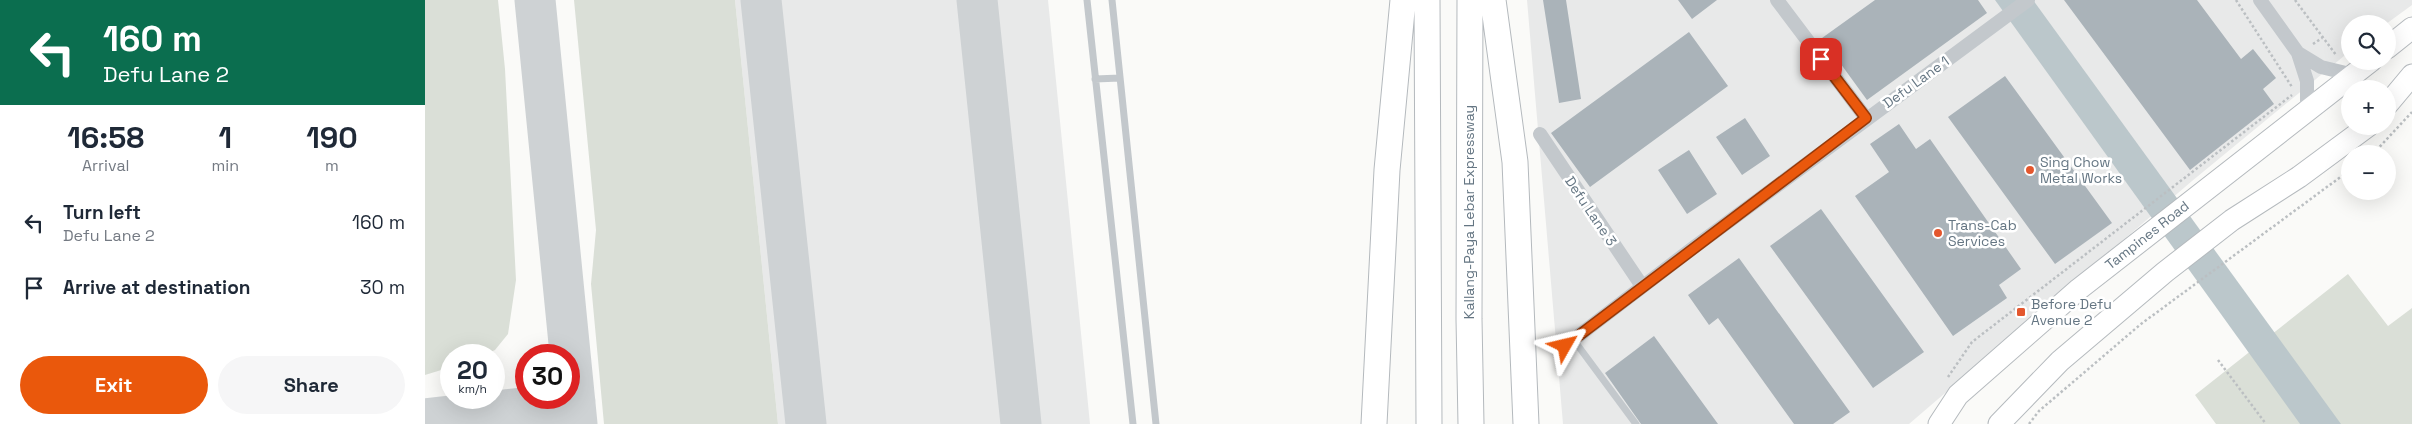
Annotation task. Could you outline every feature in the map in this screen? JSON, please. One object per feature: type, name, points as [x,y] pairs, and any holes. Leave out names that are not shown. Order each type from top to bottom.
[{"type":"highway","points":[[1374,424],[1387,170],[1403,0]]},
{"type":"highway","points":[[1427,0],[1429,424]]},
{"type":"highway","name":"Kallang-Paya Lebar Expressway","points":[[1469,0],[1469,319],[1471,424]]},
{"type":"highway","points":[[1493,0],[1515,162],[1526,424]]},
{"type":"main road","points":[[2396,41],[2412,28]]},
{"type":"main road","name":"Tampines Road","points":[[1939,424],[1958,395],[2079,289],[2142,238],[2199,181],[2307,112],[2346,70]]},
{"type":"main road","points":[[2396,94],[2412,75]]},
{"type":"main road","points":[[1999,424],[2060,360],[2165,272],[2232,220],[2299,177],[2356,135]]},
{"type":"street","points":[[1777,0],[1866,118]]},
{"type":"street","name":"Defu Lane 1","points":[[1569,342],[1866,118],[2028,0]]},
{"type":"street","points":[[2260,0],[2298,53],[2307,81],[2307,112]]},
{"type":"street","points":[[2298,53],[2321,67],[2341,68]]},
{"type":"street","name":"Defu Lane 3","points":[[1540,134],[1642,286]]},
{"type":"lane","points":[[1087,0],[1133,424]]},
{"type":"lane","points":[[1112,0],[1156,424]]},
{"type":"lane","points":[[1095,79],[1120,78]]},
{"type":"lane","points":[[1569,342],[1636,424]]},
{"type":"path","points":[[1945,383],[1972,342],[2130,220],[2199,181],[2296,92],[2236,0]]},
{"type":"path","points":[[2295,0],[2341,59]]},
{"type":"path","points":[[2381,145],[2412,112]]},
{"type":"path","points":[[2029,424],[2046,404],[2141,324],[2341,177]]},
{"type":"path","points":[[2218,360],[2266,424]]},
{"type":"shaded area","points":[[425,0],[498,0],[505,69],[516,280],[508,334],[500,344],[440,344],[440,370],[425,375]]},
{"type":"shaded area","points":[[574,0],[735,0],[778,424],[604,424],[591,284],[596,230]]},
{"type":"shaded area","points":[[735,0],[1048,0],[1090,424],[778,424]]},
{"type":"shaded area","points":[[1527,0],[2412,0],[2412,5],[2396,17],[2396,15],[2341,15],[2341,58],[2192,181],[1909,424],[1563,424]]},
{"type":"shaded area","points":[[1995,0],[2033,0],[2341,424],[2300,424]]},
{"type":"shaded area","points":[[2348,274],[2388,326],[2412,308],[2412,424],[2216,424],[2195,395]]},
{"type":"building","points":[[1543,0],[1566,0],[1581,99],[1559,103]]},
{"type":"building","points":[[1678,0],[1717,0],[1692,19]]},
{"type":"building","points":[[1875,0],[1978,0],[1987,13],[1867,100],[1822,38]]},
{"type":"building","points":[[2064,0],[2197,0],[2241,59],[2253,49],[2276,78],[2263,89],[2274,104],[2190,170]]},
{"type":"building","points":[[1689,32],[1728,86],[1590,187],[1551,133]]},
{"type":"building","name":"Sing Chow Metal Works","points":[[2005,76],[2112,223],[2055,264],[1948,117]]},
{"type":"building","points":[[1745,118],[1770,156],[1742,175],[1716,137]]},
{"type":"building","name":"Trans-Cab Services","points":[[1899,124],[1916,149],[1930,139],[2021,269],[1999,285],[2007,298],[1953,336],[1855,196],[1889,172],[1870,144]]},
{"type":"building","points":[[1689,150],[1717,194],[1687,214],[1658,170]]},
{"type":"building","points":[[1821,209],[1924,352],[1873,388],[1770,246]]},
{"type":"building","points":[[1739,258],[1850,412],[1833,424],[1794,424],[1718,318],[1709,325],[1688,295]]},
{"type":"building","points":[[1654,336],[1718,424],[1641,424],[1605,373]]},
{"type":"taxiway","points":[[535,0],[577,424]]},
{"type":"taxiway","points":[[761,0],[806,424]]},
{"type":"taxiway","points":[[977,0],[1021,424]]},
{"type":"taxiway","points":[[425,419],[515,409]]},
{"type":"place","name":"Sing Chow Metal Works","points":[[2030,170]]},
{"type":"place","name":"Trans-Cab Services","points":[[1938,233]]},
{"type":"place","name":"Before Defu Avenue 2","points":[[2021,312]]},
{"type":"route","points":[[1565,346],[1866,118],[1821,59]]}]
